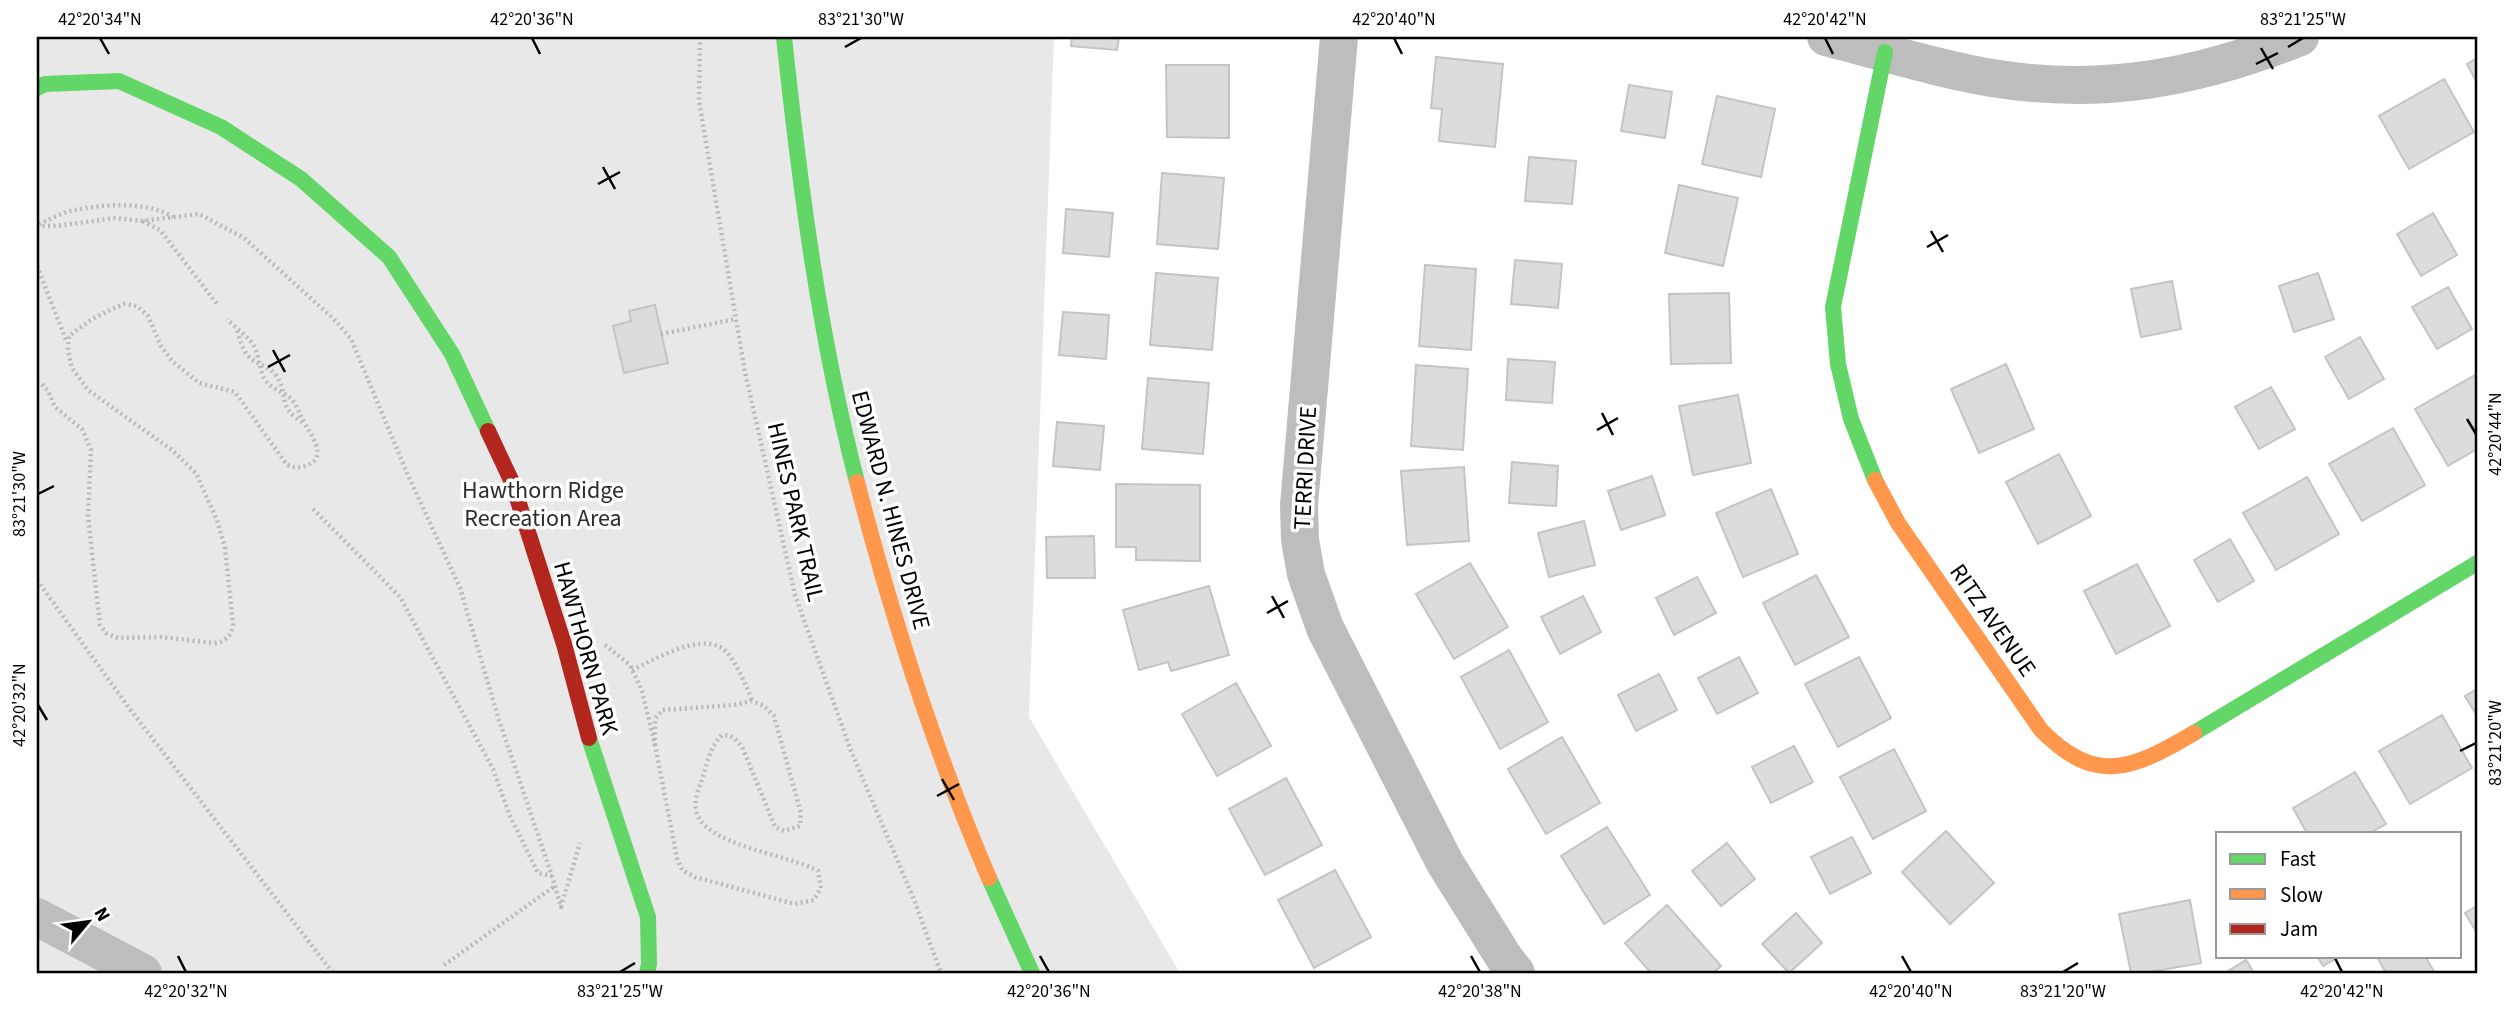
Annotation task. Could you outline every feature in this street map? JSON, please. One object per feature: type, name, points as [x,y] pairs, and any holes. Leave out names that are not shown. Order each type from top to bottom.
[{"type":"street","name":"EDWARD N. HINES DRIVE","points":[[784,37],[794,134],[818,302],[845,439],[881,573],[937,750],[981,859],[1032,973]]},
{"type":"street","name":"TERRI DRIVE","points":[[1339,37],[1299,505],[1300,540],[1306,574],[1325,628],[1446,863],[1516,973]]},
{"type":"street","points":[[1826,37],[1990,78],[2085,86],[2164,79],[2210,69],[2300,37]]},
{"type":"street","name":"RITZ AVENUE","points":[[1885,52],[1833,307],[1838,364],[1850,419],[1871,473],[1898,523],[2041,730],[2055,746],[2081,761],[2109,768],[2135,765],[2160,754],[2477,563]]},
{"type":"street","name":"HAWTHORN PARK","points":[[41,86],[119,81],[221,127],[301,179],[385,253],[452,354],[512,482],[564,644],[601,779],[648,917],[647,973]]},
{"type":"street","points":[[37,917],[143,973]]},
{"type":"path","name":"HINES PARK TRAIL","points":[[699,37],[699,101],[745,372],[794,595],[851,751],[913,897],[941,973]]},
{"type":"path","points":[[37,225],[74,210],[116,205],[162,210],[173,217]]},
{"type":"path","points":[[37,225],[56,226],[115,218],[142,221],[199,214],[244,238],[337,321],[351,339],[407,473],[460,588],[499,720],[561,907],[601,779]]},
{"type":"path","points":[[142,221],[160,230],[216,304]]},
{"type":"path","points":[[37,266],[67,342],[72,368],[88,390],[172,450],[196,474],[217,520],[225,548],[233,620],[230,635],[222,642],[148,637],[118,638],[106,632],[100,625],[96,608],[88,516],[90,450],[82,429],[55,407],[48,391],[42,384],[37,383]]},
{"type":"path","points":[[67,342],[73,331],[112,309],[124,304],[137,306],[148,316],[172,361],[199,383],[234,392],[283,461],[300,468],[313,463],[318,450],[315,439],[290,398],[264,379],[252,343],[227,319]]},
{"type":"path","points":[[661,334],[736,319]]},
{"type":"path","points":[[236,330],[247,355],[275,373],[281,386],[283,401],[290,413],[305,424]]},
{"type":"path","points":[[313,509],[400,597],[493,769],[510,816],[538,873],[552,876]]},
{"type":"path","points":[[37,579],[129,708],[333,973]]},
{"type":"path","points":[[564,644],[595,638],[618,654],[632,670],[642,691],[677,858],[682,870],[695,877],[795,904],[814,900],[821,888],[818,872],[806,864],[732,842],[701,822],[696,811],[697,795],[715,741],[722,735],[729,735],[737,739],[743,749],[775,827],[784,831],[800,826],[801,813],[774,716],[764,706],[752,701],[734,705],[662,710],[655,719],[655,745]]},
{"type":"path","points":[[632,670],[678,649],[711,644],[723,648],[730,657],[752,701]]},
{"type":"path","points":[[444,965],[555,886]]},
{"type":"green space","name":"Hawthorn Ridge Recreation Area","points":[[37,37],[1054,37],[1029,717],[1180,973],[37,973]]},
{"type":"building","points":[[1072,37],[1119,37],[1117,50],[1071,46]]},
{"type":"building","points":[[1436,57],[1503,64],[1495,147],[1439,141],[1442,109],[1431,108]]},
{"type":"building","points":[[2477,58],[2477,83],[2467,64]]},
{"type":"building","points":[[1166,65],[1229,65],[1229,138],[1167,137]]},
{"type":"building","points":[[2444,79],[2474,132],[2409,169],[2379,116]]},
{"type":"building","points":[[1629,85],[1672,92],[1665,138],[1621,131]]},
{"type":"building","points":[[1717,96],[1775,109],[1761,177],[1702,164]]},
{"type":"building","points":[[1529,157],[1576,161],[1572,204],[1525,201]]},
{"type":"building","points":[[1162,173],[1224,178],[1218,249],[1157,244]]},
{"type":"building","points":[[1679,185],[1738,198],[1723,266],[1665,253]]},
{"type":"building","points":[[1066,209],[1113,213],[1109,257],[1063,253]]},
{"type":"building","points":[[2433,213],[2457,255],[2421,276],[2397,234]]},
{"type":"building","points":[[1515,260],[1562,264],[1558,308],[1511,304]]},
{"type":"building","points":[[1425,265],[1476,269],[1471,350],[1419,346]]},
{"type":"building","points":[[1156,273],[1218,278],[1212,350],[1150,345]]},
{"type":"building","points":[[2318,273],[2334,319],[2294,332],[2279,286]]},
{"type":"building","points":[[2172,281],[2181,329],[2141,337],[2131,289]]},
{"type":"building","points":[[2448,287],[2472,329],[2437,349],[2412,307]]},
{"type":"building","points":[[1729,293],[1731,363],[1671,364],[1669,294]]},
{"type":"building","points":[[655,305],[668,363],[624,373],[613,326],[631,321],[629,311]]},
{"type":"building","points":[[1063,312],[1109,315],[1106,359],[1059,355]]},
{"type":"building","points":[[2360,337],[2384,379],[2349,399],[2325,357]]},
{"type":"building","points":[[1508,359],[1555,362],[1552,403],[1506,400]]},
{"type":"building","points":[[2006,364],[2034,429],[1979,453],[1951,389]]},
{"type":"building","points":[[1416,365],[1468,369],[1463,450],[1411,446]]},
{"type":"building","points":[[2477,374],[2477,449],[2448,466],[2415,409]]},
{"type":"building","points":[[1148,378],[1209,383],[1203,454],[1142,449]]},
{"type":"building","points":[[2271,387],[2295,429],[2259,449],[2235,407]]},
{"type":"building","points":[[1738,395],[1751,463],[1693,475],[1679,406]]},
{"type":"building","points":[[1057,422],[1104,426],[1100,470],[1053,466]]},
{"type":"building","points":[[2393,428],[2425,485],[2362,521],[2329,464]]},
{"type":"building","points":[[2059,454],[2091,516],[2038,544],[2006,482]]},
{"type":"building","points":[[1512,462],[1558,466],[1556,506],[1509,503]]},
{"type":"building","points":[[1464,467],[1469,541],[1407,545],[1401,471]]},
{"type":"building","points":[[1652,476],[1665,515],[1621,530],[1608,491]]},
{"type":"building","points":[[2307,477],[2339,534],[2276,570],[2243,513]]},
{"type":"building","points":[[1116,484],[1200,485],[1200,561],[1136,560],[1136,547],[1116,547]]},
{"type":"building","points":[[1771,489],[1798,554],[1743,577],[1716,513]]},
{"type":"building","points":[[1584,521],[1595,565],[1549,577],[1538,533]]},
{"type":"building","points":[[1094,536],[1095,578],[1047,578],[1046,537]]},
{"type":"building","points":[[2230,539],[2254,581],[2218,602],[2194,560]]},
{"type":"building","points":[[1470,563],[1508,627],[1454,659],[1416,594]]},
{"type":"building","points":[[2137,564],[2170,626],[2116,654],[2084,591]]},
{"type":"building","points":[[1816,575],[1849,637],[1795,665],[1763,603]]},
{"type":"building","points":[[1697,577],[1716,613],[1674,635],[1656,598]]},
{"type":"building","points":[[1209,586],[1229,655],[1171,671],[1168,662],[1139,670],[1123,610]]},
{"type":"building","points":[[1583,596],[1601,632],[1560,654],[1541,617]]},
{"type":"building","points":[[1509,650],[1548,722],[1500,749],[1461,677]]},
{"type":"building","points":[[1739,657],[1758,693],[1717,714],[1698,678]]},
{"type":"building","points":[[1859,657],[1891,718],[1838,747],[1805,684]]},
{"type":"building","points":[[1659,674],[1677,710],[1636,731],[1618,695]]},
{"type":"building","points":[[1236,683],[1271,746],[1217,776],[1182,714]]},
{"type":"building","points":[[2477,689],[2477,716],[2465,696]]},
{"type":"building","points":[[2442,715],[2472,768],[2410,804],[2379,751]]},
{"type":"building","points":[[1562,737],[1600,803],[1546,834],[1508,769]]},
{"type":"building","points":[[1794,746],[1813,782],[1771,803],[1752,767]]},
{"type":"building","points":[[1894,749],[1926,811],[1873,839],[1840,777]]},
{"type":"building","points":[[2355,772],[2386,824],[2372,832],[2306,832],[2293,808]]},
{"type":"building","points":[[1286,778],[1322,845],[1265,875],[1229,809]]},
{"type":"building","points":[[1607,827],[1650,895],[1604,924],[1561,856]]},
{"type":"building","points":[[1946,831],[1994,883],[1950,924],[1902,872]]},
{"type":"building","points":[[1852,837],[1871,873],[1830,894],[1811,857]]},
{"type":"building","points":[[1727,843],[1755,879],[1721,906],[1692,871]]},
{"type":"building","points":[[1335,870],[1371,937],[1314,968],[1278,900]]},
{"type":"building","points":[[2190,900],[2201,963],[2131,973],[2119,914]]},
{"type":"building","points":[[1667,905],[1721,966],[1713,973],[1651,973],[1625,943]]},
{"type":"building","points":[[2477,906],[2477,933],[2465,913]]},
{"type":"building","points":[[1796,913],[1822,943],[1789,973],[1762,944]]},
{"type":"building","points":[[2318,958],[2337,958],[2323,966]]},
{"type":"building","points":[[2378,958],[2426,958],[2435,973],[2386,973]]},
{"type":"building","points":[[2246,960],[2254,973],[2225,973]]},
{"type":"traffic: fast","points":[[784,37],[821,316],[857,482]]},
{"type":"traffic: fast","points":[[1875,480],[1851,419],[1838,364],[1833,307],[1885,52]]},
{"type":"traffic: fast","points":[[37,88],[45,84],[119,81],[221,127],[301,179],[389,257],[452,354],[488,431]]},
{"type":"traffic: fast","points":[[2194,733],[2477,563]]},
{"type":"traffic: fast","points":[[589,738],[648,917],[647,973]]},
{"type":"traffic: fast","points":[[989,878],[1032,973]]},
{"type":"traffic: slow","points":[[1875,480],[1898,523],[2041,730],[2061,748],[2097,765],[2115,766],[2152,756],[2194,733]]},
{"type":"traffic: slow","points":[[857,482],[885,583],[932,732],[989,878]]},
{"type":"traffic: jam","points":[[488,431],[512,482],[564,644],[589,738]]}]
